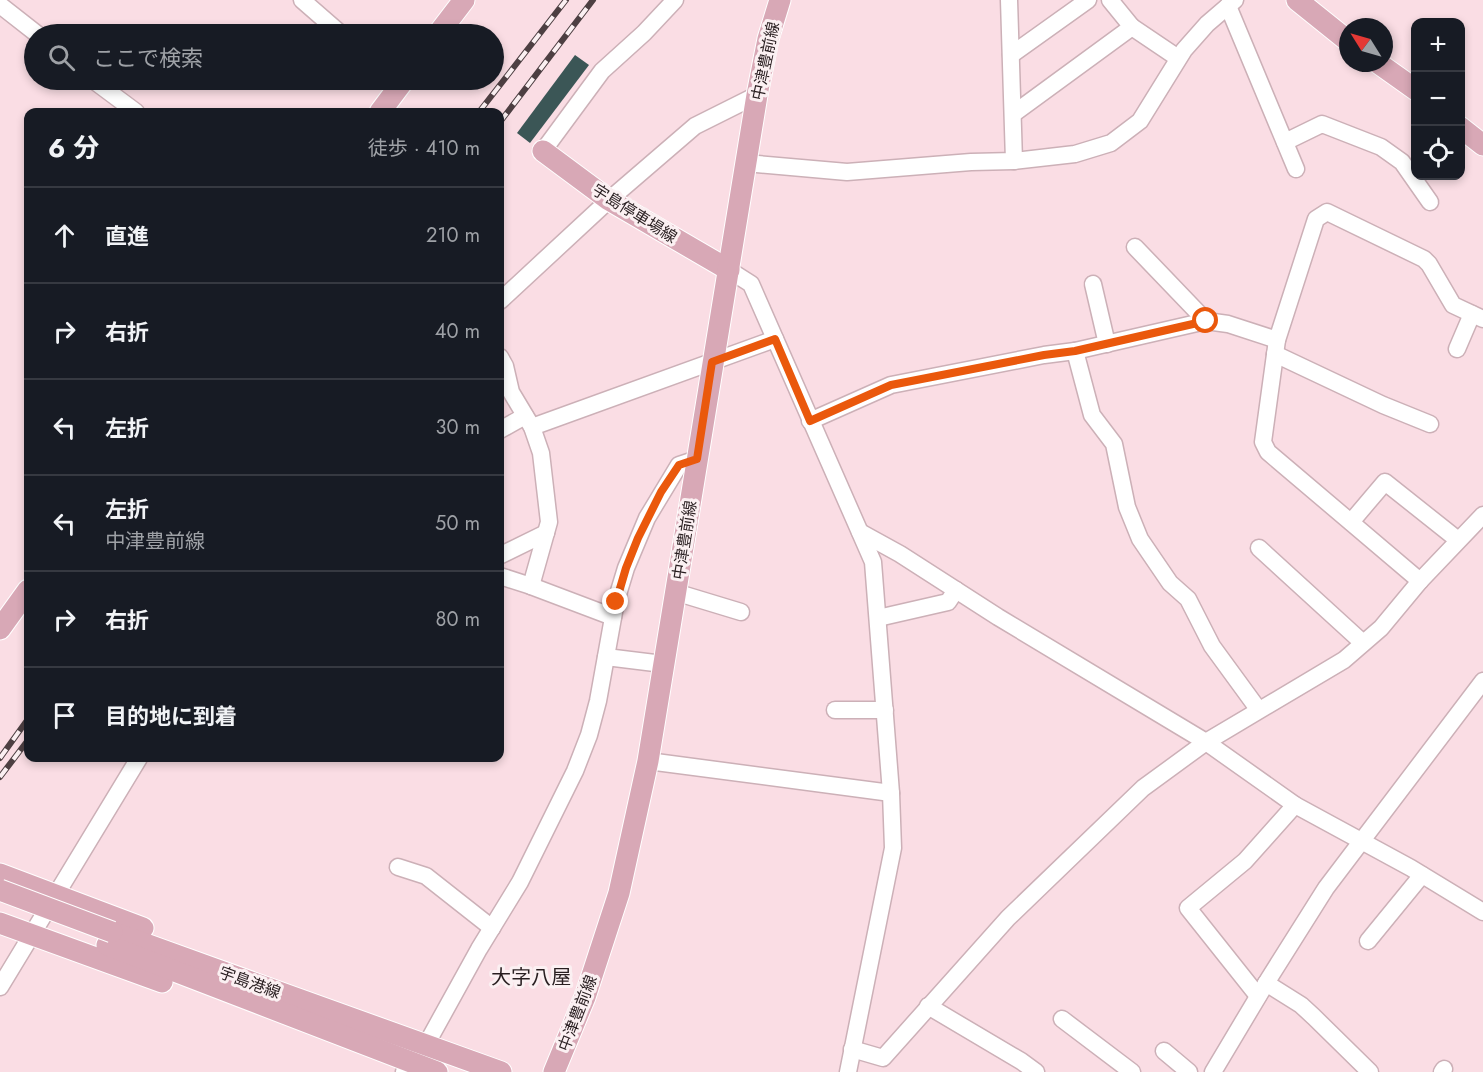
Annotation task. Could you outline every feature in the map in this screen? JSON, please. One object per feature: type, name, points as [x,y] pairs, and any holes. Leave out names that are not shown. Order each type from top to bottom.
[{"type":"main road","points":[[446,24],[464,0]]},
{"type":"main road","name":"中津豊前線","points":[[554,1072],[585,997],[619,893],[648,761],[757,95],[768,39],[780,0]]},
{"type":"main road","points":[[1297,0],[1339,34]]},
{"type":"main road","points":[[1391,72],[1411,86]]},
{"type":"main road","points":[[382,108],[393,90]]},
{"type":"main road","points":[[1465,130],[1483,145]]},
{"type":"main road","name":"宇島停車場線","points":[[543,151],[609,200],[729,270]]},
{"type":"main road","points":[[0,629],[24,596]]},
{"type":"main road","points":[[0,874],[259,972],[320,1017]]},
{"type":"main road","name":"宇島港線","points":[[0,891],[109,939]]},
{"type":"main road","name":"宇島港線","points":[[0,906],[109,939],[320,1017],[426,1045],[501,1072]]},
{"type":"main road","points":[[0,923],[244,1011],[320,1017]]},
{"type":"main road","name":"宇島港線","points":[[320,1017],[407,1067],[437,1072]]},
{"type":"street","points":[[302,0],[330,24]]},
{"type":"street","points":[[543,151],[602,71],[644,33],[675,0]]},
{"type":"street","points":[[1010,0],[1014,161]]},
{"type":"street","points":[[1011,55],[1088,0]]},
{"type":"street","points":[[1110,0],[1132,27],[1178,58]]},
{"type":"street","points":[[746,163],[847,172],[971,162],[1014,161],[1075,154],[1111,143],[1140,120],[1184,50],[1207,24],[1231,3],[1296,169]]},
{"type":"street","points":[[0,5],[24,24]]},
{"type":"street","points":[[1013,114],[1132,27]]},
{"type":"street","points":[[106,90],[131,108]]},
{"type":"street","points":[[504,298],[609,200],[695,126],[757,95]]},
{"type":"street","points":[[1285,142],[1323,124],[1381,147],[1402,162],[1430,202]]},
{"type":"street","points":[[1420,581],[1269,452],[1263,442],[1276,347],[1316,219],[1327,212],[1424,259],[1453,305],[1477,317],[1456,349]]},
{"type":"street","points":[[1135,247],[1206,321]]},
{"type":"street","points":[[729,270],[751,284],[873,562],[891,793],[893,848],[848,1072]]},
{"type":"street","points":[[1093,284],[1107,344]]},
{"type":"street","points":[[810,421],[891,385],[1075,351],[1206,321],[1228,324],[1276,347],[1383,405],[1431,424]]},
{"type":"street","points":[[504,429],[712,362],[775,339]]},
{"type":"street","points":[[1075,351],[1092,415],[1114,444],[1127,507],[1140,539],[1170,583],[1188,599],[1212,646],[1258,709]]},
{"type":"street","points":[[504,364],[511,392],[542,453],[549,522],[531,586]]},
{"type":"street","points":[[407,1067],[426,1045],[520,882],[575,771],[589,735],[626,568],[647,518],[679,465],[697,459]]},
{"type":"street","points":[[1351,522],[1385,482],[1458,540]]},
{"type":"street","points":[[852,1049],[883,1058],[1008,918],[1134,796],[1206,742],[1258,709],[1344,660],[1381,628],[1420,581],[1482,517]]},
{"type":"street","points":[[860,532],[900,554],[1206,742],[1295,805],[1422,874],[1483,912]]},
{"type":"street","points":[[504,554],[546,533]]},
{"type":"street","points":[[1259,548],[1363,643]]},
{"type":"street","points":[[504,577],[614,617]]},
{"type":"street","points":[[878,618],[948,602],[956,590]]},
{"type":"street","points":[[675,592],[741,612]]},
{"type":"street","points":[[606,657],[663,664]]},
{"type":"street","points":[[1213,1072],[1326,888],[1483,681]]},
{"type":"street","points":[[835,710],[885,710]]},
{"type":"street","points":[[648,761],[891,793]]},
{"type":"street","points":[[0,987],[137,762]]},
{"type":"street","points":[[1295,805],[1245,861],[1188,908],[1262,989],[1314,1017],[1370,1072]]},
{"type":"street","points":[[398,867],[426,876],[492,928]]},
{"type":"street","points":[[1368,941],[1422,874]]},
{"type":"street","points":[[928,1006],[1021,1060],[1036,1072]]},
{"type":"street","points":[[1062,1019],[1132,1072]]},
{"type":"street","points":[[1164,1051],[1189,1072]]},
{"type":"building","points":[[575,55],[589,65],[530,143],[517,133]]},
{"type":"railway","points":[[504,80],[566,0]]},
{"type":"railway","points":[[504,117],[593,0]]},
{"type":"railway","points":[[482,108],[496,90]]},
{"type":"railway","points":[[0,758],[24,725]]},
{"type":"railway","points":[[0,777],[24,745]]},
{"type":"district","name":"大字八屋","points":[[531,977]]},
{"type":"route","points":[[616,602],[630,555],[661,492],[679,465],[697,459],[712,362],[775,339],[810,421],[891,385],[1075,351],[1206,321]]}]
